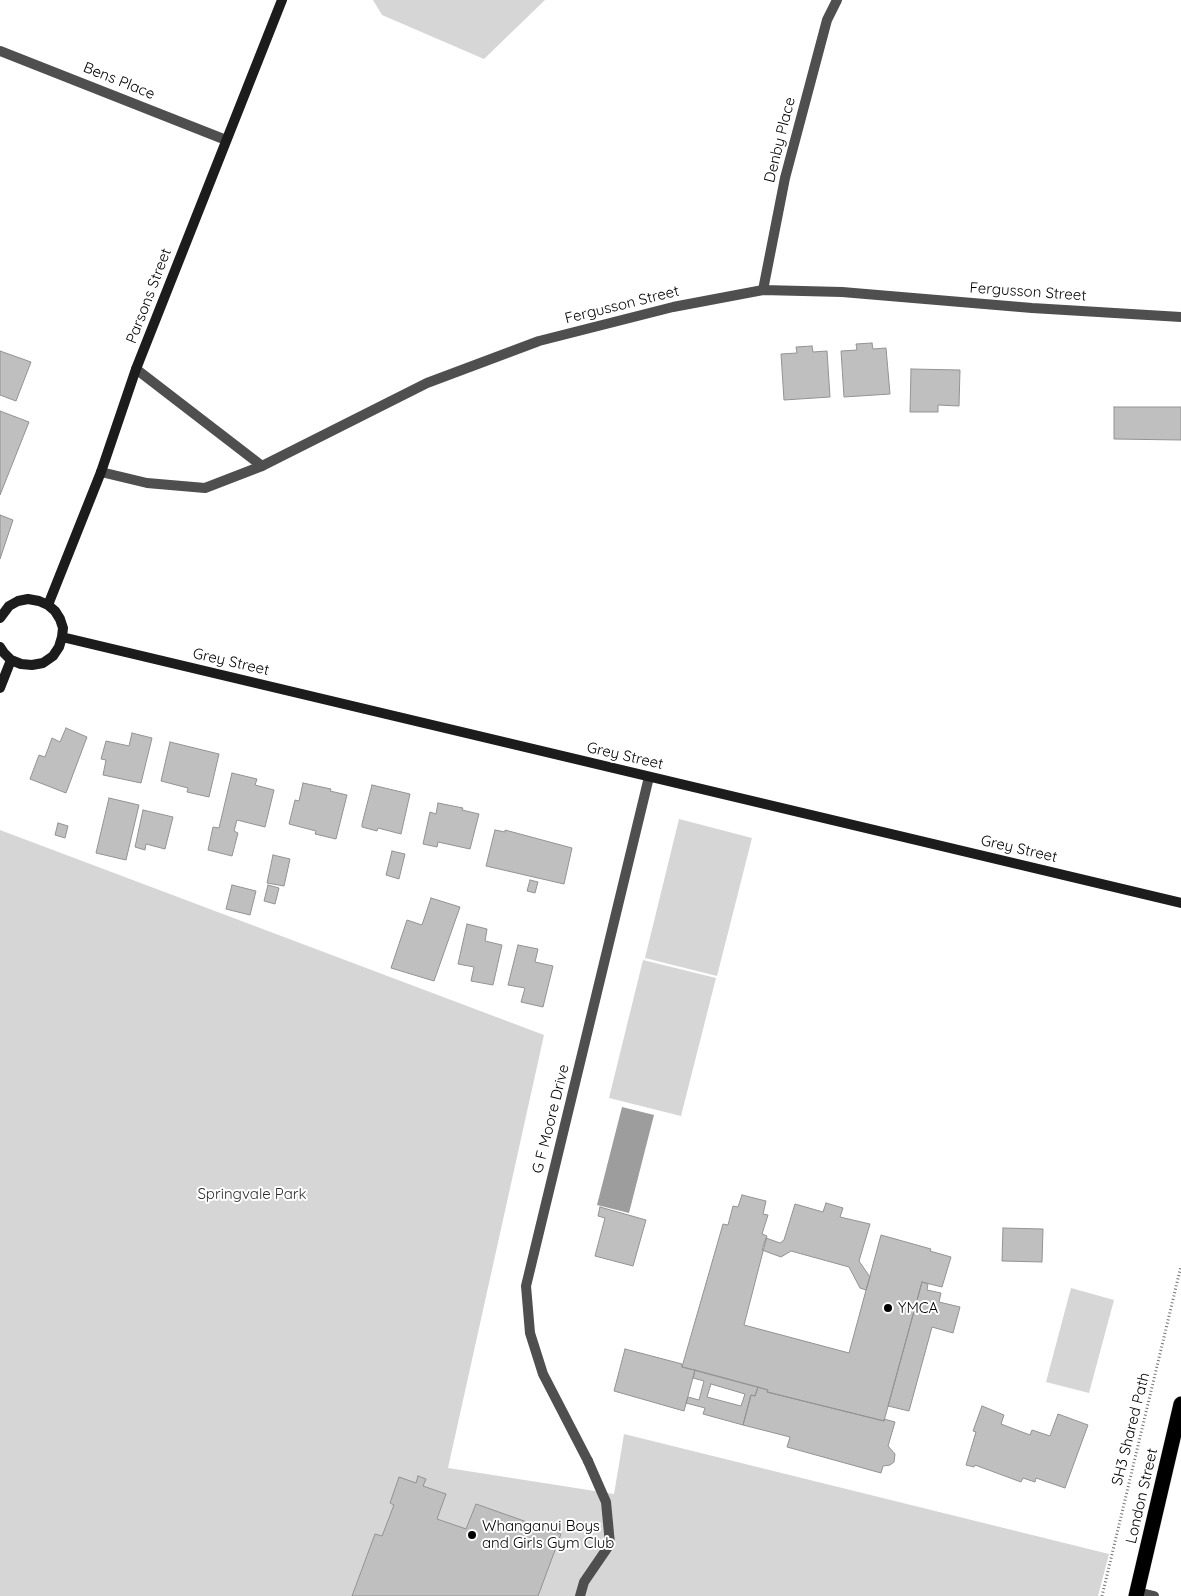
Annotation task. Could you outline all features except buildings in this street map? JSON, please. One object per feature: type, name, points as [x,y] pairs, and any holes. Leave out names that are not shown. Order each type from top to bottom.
[{"type":"highway","name":"London Street","points":[[1137,1594],[1181,1404]]},
{"type":"main road","name":"Parsons Street","points":[[48,605],[101,472],[136,369],[282,0]]},
{"type":"main road","points":[[0,618],[9,606],[18,601],[28,599],[39,600],[48,605],[60,619],[62,628],[59,648],[43,662],[32,665],[21,664],[11,660],[0,647]]},
{"type":"main road","name":"Grey Street","points":[[62,637],[1181,903]]},
{"type":"main road","points":[[0,688],[11,660]]},
{"type":"street","name":"Denby Place","points":[[763,290],[785,178],[827,20],[837,0]]},
{"type":"street","name":"Bens Place","points":[[0,51],[226,140]]},
{"type":"street","name":"Fergusson Street","points":[[101,472],[146,482],[205,488],[262,466],[427,383],[539,341],[673,307],[763,290],[842,292],[1032,308],[1181,317]]},
{"type":"street","points":[[136,369],[262,466]]},
{"type":"street","name":"G F Moore Drive","points":[[580,1596],[584,1582],[610,1544],[606,1502],[588,1461],[543,1374],[530,1333],[526,1286],[649,777]]},
{"type":"street","points":[[1137,1594],[1154,1596]]},
{"type":"path","name":"SH3 Shared Path","points":[[1102,1596],[1181,1266]]},
{"type":"green space","points":[[373,0],[545,0],[484,59],[382,15]]},
{"type":"green space","points":[[679,819],[752,838],[717,976],[645,958]]},
{"type":"green space","name":"Springvale Park","points":[[0,830],[544,1035],[448,1468],[614,1494],[624,1434],[1109,1554],[1098,1596],[0,1596]]},
{"type":"green space","points":[[643,960],[716,978],[681,1116],[609,1098]]},
{"type":"green space","points":[[1071,1288],[1114,1300],[1089,1393],[1046,1382]]},
{"type":"shaded area","points":[[622,1107],[654,1115],[629,1213],[597,1205]]},
{"type":"place","name":"YMCA","points":[[888,1308]]},
{"type":"place","name":"Whanganui Boys and Girls Gym Club","points":[[472,1535]]}]
